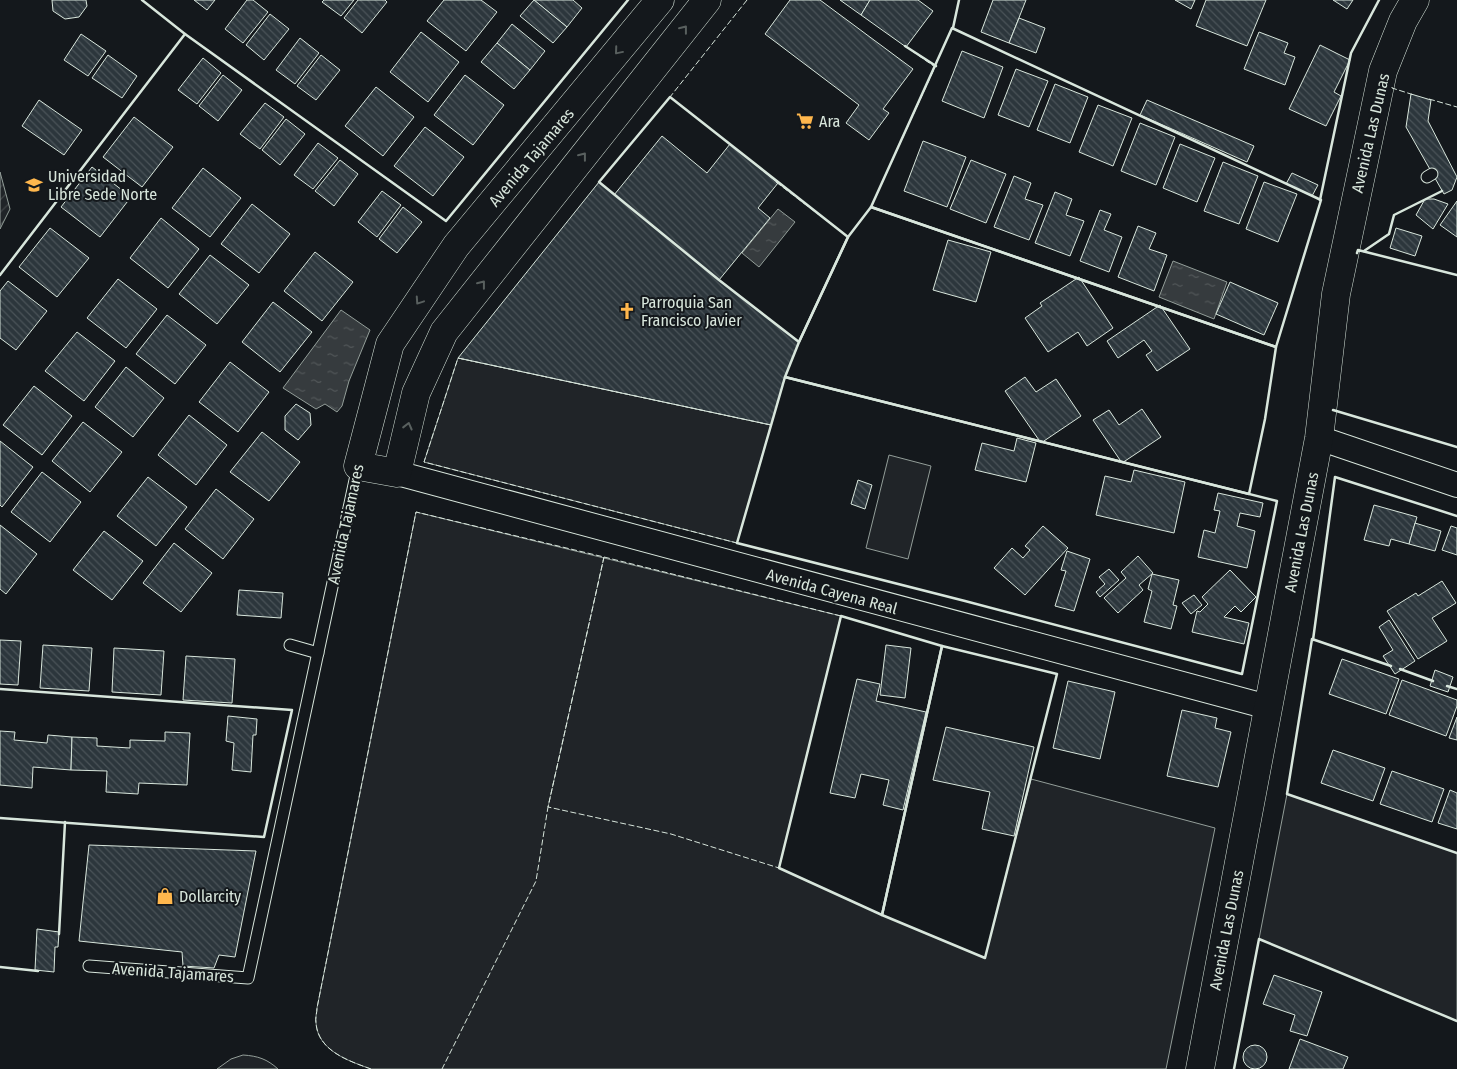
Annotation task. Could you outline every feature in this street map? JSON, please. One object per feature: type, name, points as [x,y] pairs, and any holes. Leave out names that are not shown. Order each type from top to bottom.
[{"type":"street","name":"Avenida Tajamares","points":[[358,466],[390,344],[456,246],[660,0]]},
{"type":"street","points":[[358,466],[396,474],[416,393],[444,332],[707,0]]},
{"type":"street","name":"Avenida Las Dunas","points":[[1200,1069],[1319,438],[1336,294],[1384,71],[1403,21],[1415,0]]},
{"type":"street","points":[[1319,438],[1457,485]]},
{"type":"street","name":"Avenida Cayena Real","points":[[396,474],[1268,708]]},
{"type":"lane","name":"Avenida Tajamares","points":[[90,966],[248,978],[358,466]]},
{"type":"lane","points":[[290,645],[318,652]]},
{"type":"shaded area","points":[[0,172],[10,209],[0,229]]},
{"type":"shaded area","points":[[458,358],[771,425],[737,543],[424,462]]},
{"type":"shaded area","points":[[889,455],[931,466],[908,559],[866,548]]},
{"type":"shaded area","points":[[416,512],[841,616],[779,868],[882,915],[985,958],[1031,779],[1215,828],[1166,1069],[371,1069],[344,1058],[328,1048],[318,1033],[316,1021],[317,1008]]},
{"type":"shaded area","points":[[1287,794],[1457,853],[1457,1021],[1259,939]]},
{"type":"shaded area","points":[[243,1055],[262,1059],[278,1069],[217,1069],[231,1059]]},
{"type":"water","points":[[778,209],[795,222],[759,267],[742,253]]},
{"type":"water","points":[[1173,261],[1227,282],[1214,319],[1159,297]]},
{"type":"water","points":[[341,310],[370,330],[349,381],[342,406],[337,412],[325,404],[316,409],[283,388]]},
{"type":"building","points":[[52,0],[86,0],[87,6],[79,17],[65,19],[53,11]]},
{"type":"building","points":[[194,0],[215,0],[207,10]]},
{"type":"building","points":[[247,0],[253,0],[268,12],[243,43],[225,29]]},
{"type":"building","points":[[324,0],[354,0],[341,16],[322,2]]},
{"type":"building","points":[[358,0],[385,0],[387,2],[362,33],[344,18]]},
{"type":"building","points":[[444,0],[481,0],[497,12],[466,51],[427,21]]},
{"type":"building","points":[[534,0],[573,0],[582,8],[567,27]]},
{"type":"building","points":[[534,0],[567,27],[553,43],[520,16]]},
{"type":"building","points":[[790,0],[820,0],[913,69],[883,109],[889,113],[869,140],[846,123],[859,105],[765,34]]},
{"type":"building","points":[[840,0],[870,0],[861,15]]},
{"type":"building","points":[[870,0],[918,0],[933,11],[906,47],[861,15]]},
{"type":"building","points":[[993,0],[1026,0],[1009,43],[981,32]]},
{"type":"building","points":[[1175,0],[1195,0],[1191,9]]},
{"type":"building","points":[[1206,0],[1266,0],[1247,46],[1196,26]]},
{"type":"building","points":[[1333,0],[1353,0],[1347,9]]},
{"type":"building","points":[[270,14],[289,29],[264,60],[246,45]]},
{"type":"building","points":[[1019,18],[1045,28],[1036,53],[1009,43]]},
{"type":"building","points":[[512,24],[545,51],[530,70],[497,43]]},
{"type":"building","points":[[421,32],[459,62],[428,102],[390,72]]},
{"type":"building","points":[[1259,32],[1288,43],[1284,53],[1295,57],[1285,85],[1244,69]]},
{"type":"building","points":[[81,34],[106,51],[88,76],[64,60]]},
{"type":"building","points":[[300,38],[319,53],[295,84],[276,70]]},
{"type":"building","points":[[497,43],[530,70],[514,89],[481,62]]},
{"type":"building","points":[[1320,45],[1350,60],[1334,92],[1341,96],[1326,126],[1289,109]]},
{"type":"building","points":[[962,51],[1003,67],[984,118],[942,101]]},
{"type":"building","points":[[108,55],[137,76],[122,98],[92,78]]},
{"type":"building","points":[[321,55],[340,70],[316,100],[297,86]]},
{"type":"building","points":[[203,58],[221,73],[197,104],[178,90]]},
{"type":"building","points":[[1016,69],[1048,81],[1029,127],[998,115]]},
{"type":"building","points":[[223,75],[242,90],[218,121],[199,106]]},
{"type":"building","points":[[465,75],[504,105],[473,145],[434,115]]},
{"type":"building","points":[[1055,84],[1088,97],[1070,143],[1037,130]]},
{"type":"building","points":[[376,87],[414,117],[383,156],[345,126]]},
{"type":"building","points":[[1411,94],[1431,100],[1428,121],[1457,177],[1452,190],[1444,194],[1406,127]]},
{"type":"building","points":[[39,100],[82,130],[64,155],[22,126]]},
{"type":"building","points":[[1147,100],[1254,146],[1247,162],[1140,115]]},
{"type":"building","points":[[265,103],[284,117],[260,149],[240,134]]},
{"type":"building","points":[[1098,105],[1132,118],[1113,166],[1079,152]]},
{"type":"building","points":[[134,117],[173,147],[142,187],[103,157]]},
{"type":"building","points":[[286,119],[305,134],[280,165],[262,150]]},
{"type":"building","points":[[1140,123],[1175,137],[1156,185],[1121,171]]},
{"type":"building","points":[[425,127],[464,157],[433,196],[394,166]]},
{"type":"building","points":[[662,136],[707,173],[730,144],[778,183],[758,208],[770,218],[719,280],[614,195]]},
{"type":"building","points":[[923,141],[966,157],[947,207],[904,191]]},
{"type":"building","points":[[318,143],[338,158],[313,189],[294,175]]},
{"type":"building","points":[[1180,144],[1215,158],[1197,202],[1163,188]]},
{"type":"building","points":[[340,160],[358,174],[334,206],[315,191]]},
{"type":"building","points":[[971,160],[1006,174],[986,223],[950,209]]},
{"type":"building","points":[[1223,162],[1258,176],[1239,224],[1204,211]]},
{"type":"building","points":[[92,167],[131,197],[100,237],[61,207]]},
{"type":"building","points":[[203,168],[241,198],[210,237],[172,208]]},
{"type":"building","points":[[1292,173],[1318,185],[1312,196],[1286,184]]},
{"type":"building","points":[[1014,176],[1031,183],[1025,199],[1043,205],[1029,240],[994,227]]},
{"type":"building","name":"Parroquia San Francisco Javier","points":[[599,182],[719,280],[799,342],[785,377],[771,425],[458,358]]},
{"type":"building","points":[[1264,182],[1297,194],[1278,242],[1246,229]]},
{"type":"building","points":[[382,191],[401,205],[377,237],[358,222]]},
{"type":"building","points":[[1055,192],[1072,199],[1066,215],[1084,221],[1070,256],[1035,243]]},
{"type":"building","points":[[1425,199],[1434,199],[1448,204],[1433,229],[1416,215]]},
{"type":"building","points":[[1457,201],[1457,237],[1440,225]]},
{"type":"building","points":[[252,204],[290,234],[259,273],[221,244]]},
{"type":"building","points":[[403,207],[422,222],[397,253],[379,239]]},
{"type":"building","points":[[1100,210],[1111,214],[1104,230],[1122,237],[1109,272],[1080,261]]},
{"type":"building","points":[[161,218],[199,249],[168,288],[130,258]]},
{"type":"building","points":[[1138,226],[1156,233],[1149,249],[1167,255],[1154,291],[1118,277]]},
{"type":"building","points":[[50,228],[89,258],[57,297],[19,267]]},
{"type":"building","points":[[1396,228],[1422,236],[1415,256],[1390,248]]},
{"type":"building","points":[[948,240],[991,252],[976,302],[933,290]]},
{"type":"building","points":[[315,252],[353,282],[322,321],[284,291]]},
{"type":"building","points":[[210,255],[249,285],[217,324],[179,294]]},
{"type":"building","points":[[1079,277],[1113,328],[1087,346],[1078,332],[1048,352],[1025,318],[1042,306],[1040,303]]},
{"type":"building","points":[[118,279],[157,309],[126,348],[87,318]]},
{"type":"building","points":[[8,281],[47,311],[16,350],[0,338],[0,291]]},
{"type":"building","points":[[1230,282],[1278,303],[1264,335],[1216,314]]},
{"type":"building","points":[[273,302],[312,332],[280,372],[242,342]]},
{"type":"building","points":[[1160,305],[1190,349],[1157,371],[1146,355],[1152,351],[1144,340],[1118,358],[1107,341]]},
{"type":"building","points":[[167,315],[206,345],[175,384],[136,354]]},
{"type":"building","points":[[77,332],[115,361],[84,401],[45,371]]},
{"type":"building","points":[[230,362],[269,392],[238,432],[199,402]]},
{"type":"building","points":[[126,367],[164,398],[133,437],[95,407]]},
{"type":"building","points":[[1025,377],[1036,392],[1056,379],[1081,416],[1041,443],[1005,391]]},
{"type":"building","points":[[34,386],[72,416],[42,455],[3,425]]},
{"type":"building","points":[[296,404],[310,413],[311,425],[298,440],[285,430],[285,416]]},
{"type":"building","points":[[1142,409],[1161,437],[1122,463],[1093,420],[1109,410],[1119,425]]},
{"type":"building","points":[[189,415],[227,445],[196,485],[158,455]]},
{"type":"building","points":[[83,422],[122,452],[90,492],[52,461]]},
{"type":"building","points":[[262,432],[300,462],[269,501],[230,472]]},
{"type":"building","points":[[1017,438],[1036,443],[1026,482],[975,470],[982,443],[1014,451]]},
{"type":"building","points":[[0,441],[33,467],[2,507],[0,505]]},
{"type":"building","points":[[1134,470],[1185,482],[1174,533],[1096,515],[1105,476],[1131,482]]},
{"type":"building","points":[[42,472],[81,502],[50,542],[11,512]]},
{"type":"building","points":[[148,477],[187,507],[156,546],[117,516]]},
{"type":"building","points":[[858,480],[872,485],[865,509],[851,504]]},
{"type":"building","points":[[216,489],[254,519],[223,559],[185,529]]},
{"type":"building","points":[[1218,493],[1263,503],[1260,517],[1240,513],[1237,526],[1255,531],[1247,568],[1198,557],[1204,530],[1215,533],[1220,511],[1214,510]]},
{"type":"building","points":[[1374,505],[1417,517],[1409,544],[1391,539],[1389,546],[1364,540]]},
{"type":"building","points":[[1415,523],[1441,531],[1435,551],[1409,544]]},
{"type":"building","points":[[0,525],[37,554],[6,594],[0,589]]},
{"type":"building","points":[[1043,526],[1068,548],[1025,595],[994,568],[1012,548],[1023,558],[1030,550],[1025,546]]},
{"type":"building","points":[[1451,526],[1457,528],[1457,555],[1442,550]]},
{"type":"building","points":[[104,531],[143,561],[112,600],[73,570]]},
{"type":"building","points":[[174,543],[212,573],[181,612],[143,583]]},
{"type":"building","points":[[1067,551],[1090,559],[1074,611],[1055,606],[1066,571],[1061,570]]},
{"type":"building","points":[[1138,556],[1153,573],[1139,585],[1143,590],[1118,613],[1104,598],[1126,578],[1121,572]]},
{"type":"building","points":[[1109,569],[1119,580],[1100,597],[1096,592],[1105,584],[1099,577]]},
{"type":"building","points":[[1230,570],[1256,597],[1241,612],[1235,606],[1224,617],[1249,623],[1244,644],[1192,632],[1197,611],[1200,612],[1208,604],[1202,597]]},
{"type":"building","points":[[1152,574],[1179,580],[1173,605],[1177,606],[1171,629],[1144,622],[1152,591],[1148,589]]},
{"type":"building","points":[[1442,581],[1456,603],[1432,618],[1447,641],[1418,659],[1387,611],[1416,593],[1418,596]]},
{"type":"building","points":[[239,590],[283,593],[281,618],[237,615]]},
{"type":"building","points":[[1194,595],[1202,605],[1191,614],[1182,603]]},
{"type":"building","points":[[1389,620],[1415,661],[1395,674],[1383,656],[1393,650],[1379,627]]},
{"type":"building","points":[[0,640],[21,641],[18,685],[0,684]]},
{"type":"building","points":[[43,645],[92,648],[89,691],[40,688]]},
{"type":"building","points":[[886,645],[911,648],[905,698],[880,695]]},
{"type":"building","points":[[114,648],[164,651],[161,695],[112,692]]},
{"type":"building","points":[[186,656],[235,659],[232,703],[183,700]]},
{"type":"building","points":[[1342,659],[1399,679],[1386,714],[1329,694]]},
{"type":"building","points":[[1435,670],[1453,677],[1448,692],[1430,686]]},
{"type":"building","points":[[857,679],[880,684],[876,701],[926,712],[903,810],[883,805],[889,780],[861,774],[855,798],[830,793]]},
{"type":"building","points":[[1402,680],[1457,700],[1457,706],[1446,736],[1389,715]]},
{"type":"building","points":[[1068,681],[1115,692],[1100,759],[1053,748]]},
{"type":"building","points":[[1182,710],[1217,718],[1215,728],[1231,732],[1218,787],[1167,776]]},
{"type":"building","points":[[228,716],[257,719],[256,735],[253,735],[251,772],[232,770],[234,743],[226,741]]},
{"type":"building","points":[[1457,717],[1457,740],[1449,738]]},
{"type":"building","points":[[946,727],[1034,747],[1014,836],[982,829],[990,792],[933,780]]},
{"type":"building","points":[[0,731],[15,732],[14,740],[47,743],[48,735],[72,737],[71,770],[33,767],[32,788],[0,785]]},
{"type":"building","points":[[165,732],[190,733],[187,785],[139,783],[138,794],[106,792],[107,771],[71,770],[72,737],[97,738],[97,746],[130,748],[130,740],[165,741]]},
{"type":"building","points":[[1333,750],[1385,768],[1373,801],[1321,783]]},
{"type":"building","points":[[1392,771],[1444,789],[1432,822],[1380,804]]},
{"type":"building","points":[[1450,790],[1457,793],[1457,829],[1438,823]]},
{"type":"building","name":"Dollarcity","points":[[89,845],[256,851],[235,957],[219,955],[214,968],[183,966],[182,952],[79,941]]},
{"type":"building","points":[[37,929],[59,932],[58,947],[55,947],[54,972],[35,970]]},
{"type":"building","points":[[1274,975],[1322,992],[1307,1036],[1290,1031],[1295,1015],[1263,1004]]},
{"type":"building","points":[[1300,1039],[1348,1057],[1343,1069],[1289,1069]]},
{"type":"building","points":[[1255,1045],[1264,1048],[1267,1057],[1264,1066],[1255,1069],[1246,1066],[1243,1057],[1246,1048]]},
{"type":"fence","points":[[731,145],[670,97],[747,0]]},
{"type":"fence","points":[[776,182],[848,237],[871,207],[935,67],[905,46]]},
{"type":"fence","points":[[1392,87],[1414,95]]},
{"type":"fence","points":[[1429,99],[1457,107]]},
{"type":"fence","points":[[458,358],[771,425],[737,543],[424,462],[458,358]]},
{"type":"fence","points":[[371,1069],[344,1058],[328,1048],[318,1033],[316,1017],[416,512],[604,557],[548,807],[536,881],[442,1069]]},
{"type":"fence","points":[[604,557],[841,616],[779,868],[671,834],[548,807],[604,557]]},
{"type":"wall","points":[[142,0],[185,34],[446,221],[628,0]]},
{"type":"wall","points":[[953,28],[959,0]]},
{"type":"wall","points":[[1320,200],[1351,53],[1379,0]]},
{"type":"wall","points":[[952,28],[1321,200],[1276,347],[871,207],[952,28]]},
{"type":"wall","points":[[0,275],[185,34]]},
{"type":"wall","points":[[905,46],[936,66]]},
{"type":"wall","points":[[670,97],[848,237],[799,342],[719,280],[599,182],[670,97]]},
{"type":"wall","points":[[1364,251],[1389,234],[1394,215],[1442,191]]},
{"type":"wall","points":[[871,207],[1276,347],[1265,419],[1249,494],[785,377],[799,342],[848,237],[871,207]]},
{"type":"wall","points":[[1357,253],[1358,250],[1457,275]]},
{"type":"wall","points":[[785,377],[1277,501],[1242,674],[737,543],[785,377]]},
{"type":"wall","points":[[1333,410],[1457,447]]},
{"type":"wall","points":[[1313,640],[1335,477],[1457,516]]},
{"type":"wall","points":[[841,616],[942,646],[882,915],[779,868],[841,616]]},
{"type":"wall","points":[[1391,666],[1312,639],[1287,794],[1457,853]]},
{"type":"wall","points":[[942,646],[1057,674],[985,958],[882,915],[942,646]]},
{"type":"wall","points":[[1400,669],[1433,681]]},
{"type":"wall","points":[[1447,686],[1457,689]]},
{"type":"wall","points":[[0,689],[292,710],[264,837],[0,818]]},
{"type":"wall","points":[[59,934],[65,822]]},
{"type":"wall","points":[[1234,1069],[1259,939],[1457,1021]]},
{"type":"wall","points":[[0,967],[38,971]]},
{"type":"place","name":"Ara","points":[[805,121]]},
{"type":"place","name":"Universidad Libre Sede Norte","points":[[34,185]]},
{"type":"place","name":"Parroquia San Francisco Javier","points":[[627,311]]},
{"type":"place","name":"Dollarcity","points":[[165,896]]}]
